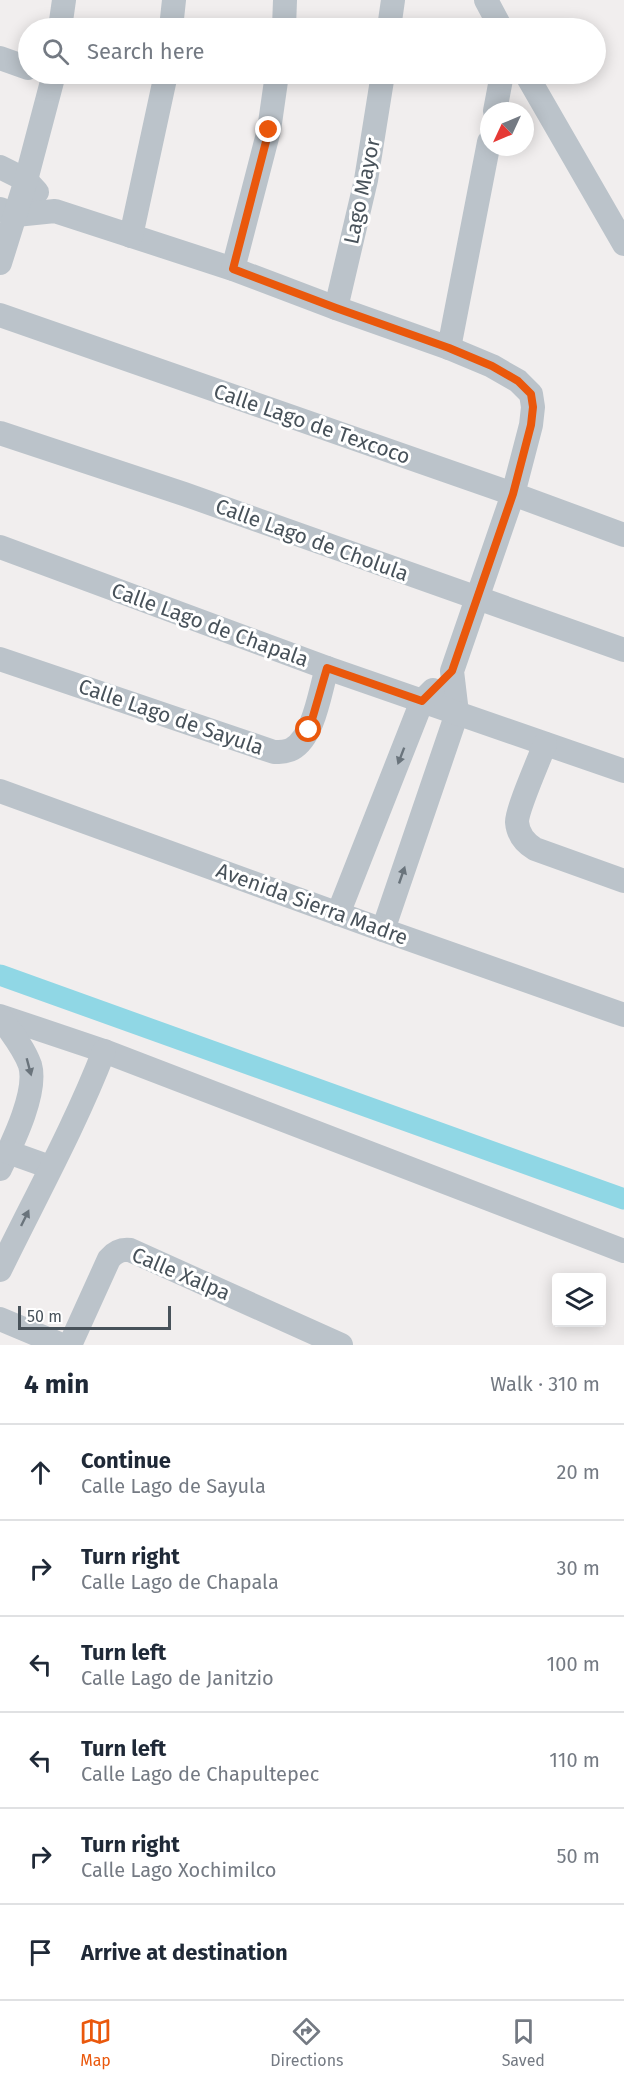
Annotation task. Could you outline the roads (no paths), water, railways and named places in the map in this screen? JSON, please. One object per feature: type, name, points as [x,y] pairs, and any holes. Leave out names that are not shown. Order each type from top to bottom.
[{"type":"street","points":[[61,18],[64,0]]},
{"type":"street","points":[[172,18],[174,0]]},
{"type":"street","points":[[284,18],[285,0]]},
{"type":"street","points":[[390,18],[393,0]]},
{"type":"street","points":[[486,0],[496,18]]},
{"type":"street","points":[[0,58],[18,64]]},
{"type":"street","points":[[0,263],[8,212],[26,180],[49,84]]},
{"type":"street","points":[[131,236],[164,84]]},
{"type":"street","points":[[233,269],[269,130],[276,84]]},
{"type":"street","name":"Lago Mayor","points":[[336,308],[366,180],[381,84]]},
{"type":"street","points":[[497,102],[500,84]]},
{"type":"street","points":[[532,84],[624,244]]},
{"type":"street","points":[[449,348],[486,156]]},
{"type":"street","points":[[0,167],[26,180],[55,211]]},
{"type":"street","points":[[8,212],[55,211],[233,269],[449,348],[501,371],[518,381],[531,394],[533,407],[531,425],[513,494],[452,671],[457,713],[383,930]]},
{"type":"street","name":"Calle Lago de Texcoco","points":[[0,315],[624,535]]},
{"type":"street","name":"Calle Lago de Cholula","points":[[0,433],[184,494],[624,650]]},
{"type":"street","name":"Calle Lago de Chapala","points":[[0,547],[327,668],[624,771]]},
{"type":"street","name":"Calle Lago de Sayula","points":[[0,659],[274,752],[290,751],[299,744],[309,730],[327,668]]},
{"type":"street","points":[[338,914],[422,701],[452,671]]},
{"type":"street","points":[[545,744],[518,816],[520,834],[528,845],[535,849],[624,881]]},
{"type":"street","name":"Avenida Sierra Madre","points":[[0,790],[624,1016]]},
{"type":"street","points":[[0,1016],[104,1051],[624,1251]]},
{"type":"street","points":[[0,1016],[19,1043],[30,1066],[32,1084],[4,1160],[50,1167]]},
{"type":"street","points":[[0,1270],[75,1119],[104,1051]]},
{"type":"street","name":"Calle Xalpa","points":[[70,1345],[110,1259],[118,1251],[130,1250],[341,1345]]},
{"type":"street","points":[[0,1319],[62,1345]]},
{"type":"waterway","points":[[0,975],[624,1199]]}]
